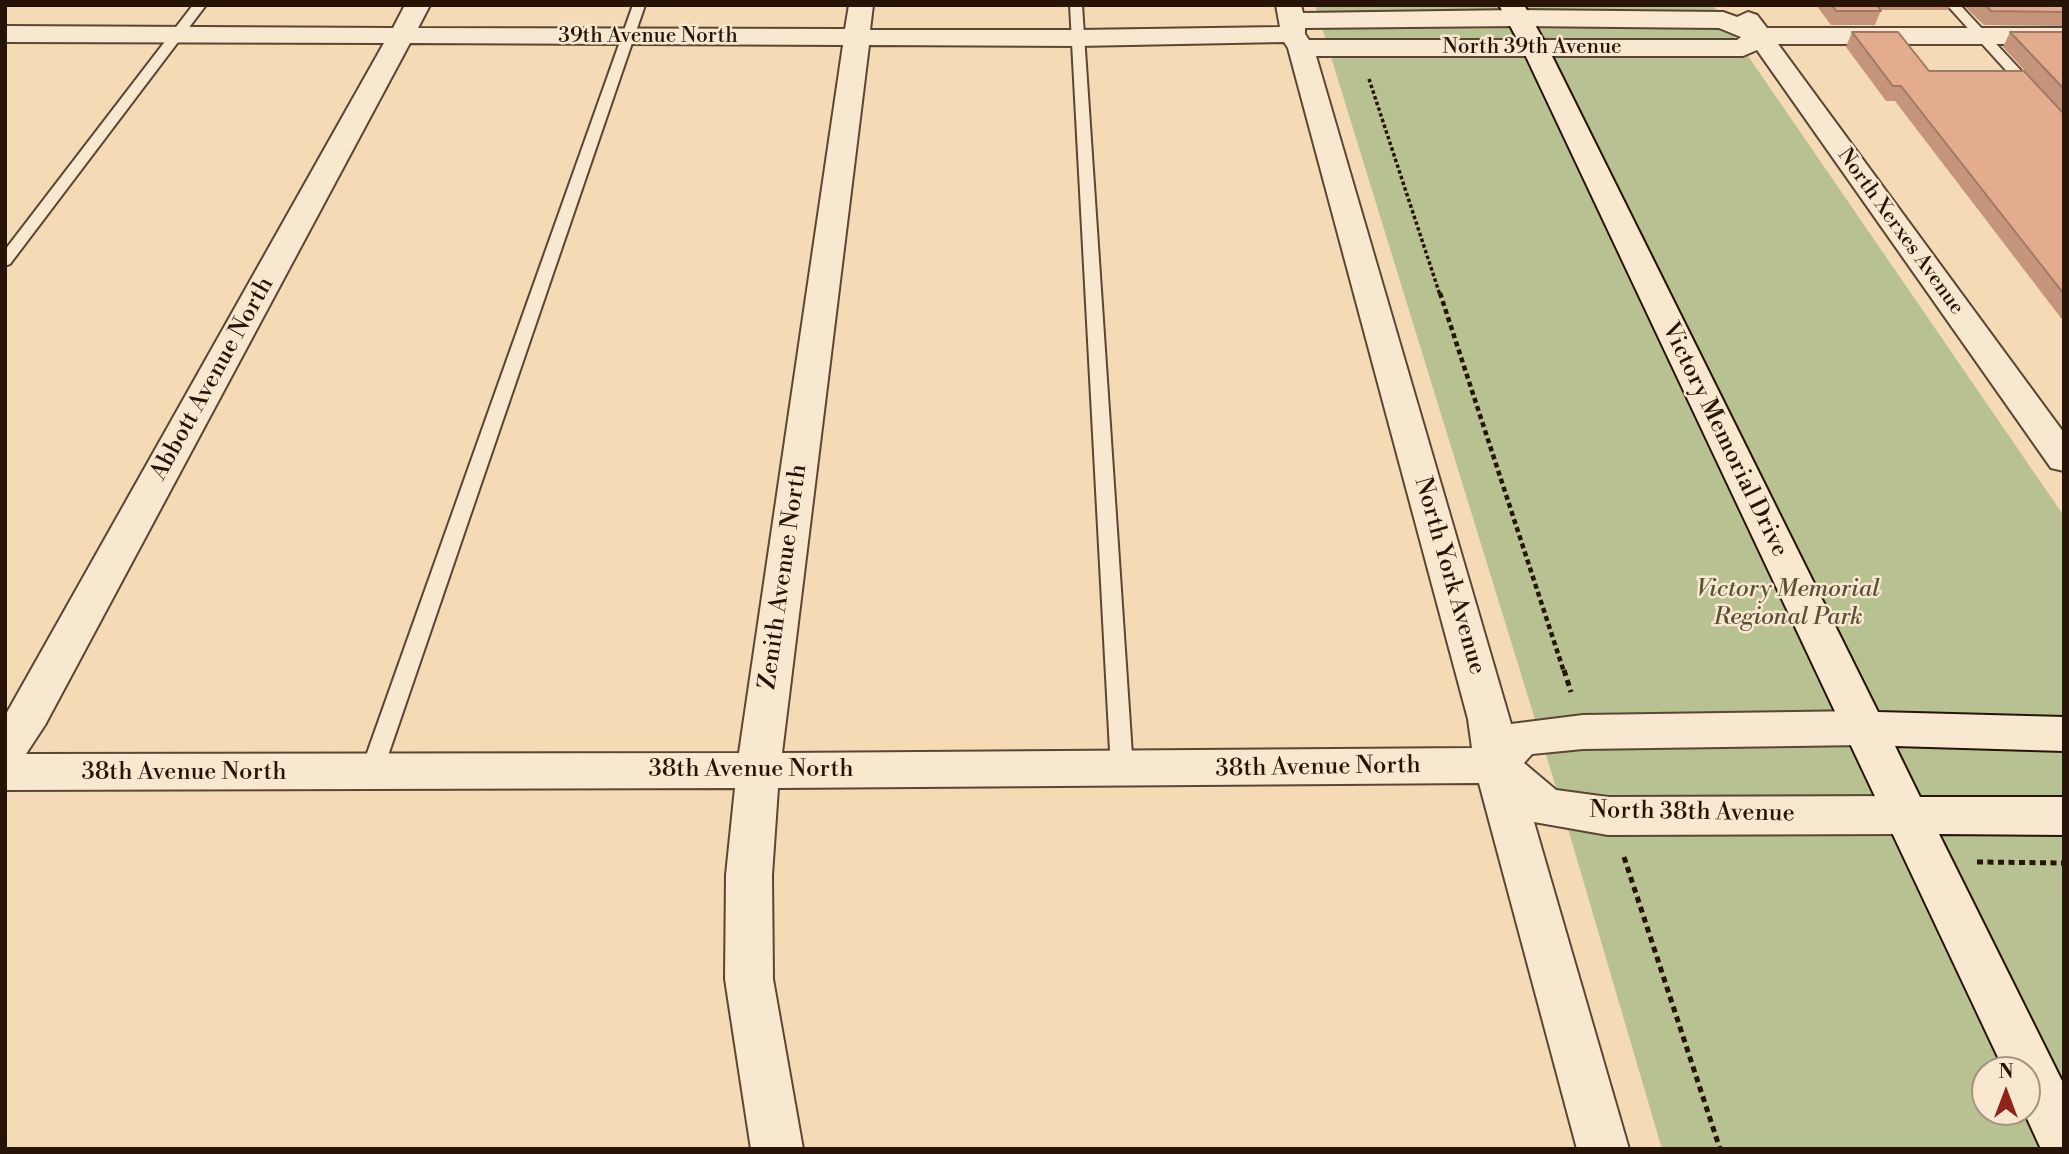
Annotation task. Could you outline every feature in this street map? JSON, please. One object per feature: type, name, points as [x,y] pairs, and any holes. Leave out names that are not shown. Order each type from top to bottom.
[{"type":"street","name":"Abbott Avenue North","points":[[5,752],[30,713],[418,5]]},
{"type":"street","name":"North Xerxes Avenue","points":[[1737,5],[2064,459]]},
{"type":"street","name":"North 39th Avenue","points":[[1293,27],[1723,20],[1759,36],[2064,36]]},
{"type":"street","name":"39th Avenue North","points":[[5,34],[628,37],[859,21],[1079,38],[1293,27]]},
{"type":"street","name":"Zenith Avenue North","points":[[777,1149],[749,979],[749,874],[758,769],[859,21]]},
{"type":"street","name":"North 39th Avenue","points":[[1293,27],[1521,24],[1743,48],[1759,36]]},
{"type":"street","name":"Victory Memorial Drive","points":[[1521,24],[2064,1140]]},
{"type":"street","name":"North York Avenue","points":[[1293,27],[1489,719],[1496,765],[1603,1149]]},
{"type":"street","points":[[1496,765],[1520,738],[1570,733],[1864,728],[2064,734]]},
{"type":"street","name":"38th Avenue North","points":[[5,772],[371,773],[758,769],[1122,771],[1496,765]]},
{"type":"street","name":"North 38th Avenue","points":[[1496,765],[1545,807],[1608,816],[2064,816]]},
{"type":"lane","points":[[5,261],[201,5]]},
{"type":"lane","points":[[371,773],[639,5]]},
{"type":"lane","points":[[1076,5],[1122,771]]},
{"type":"lane","points":[[1953,5],[2064,126]]},
{"type":"path","points":[[1366,70],[1573,700]]},
{"type":"path","points":[[1621,850],[1720,1149]]},
{"type":"path","points":[[1965,862],[2064,863]]},
{"type":"green space","name":"Victory Memorial Regional Park","points":[[1315,5],[1713,5],[2064,516],[2064,1149],[1662,1149],[1554,781]]},
{"type":"building","points":[[1832,5],[1877,5],[1881,11],[1836,11]]},
{"type":"building","points":[[1985,5],[2064,5],[2064,12],[1991,11]]},
{"type":"building","points":[[1852,32],[1898,32],[1929,71],[2024,71],[2064,114],[2064,294],[1901,86],[1893,86]]},
{"type":"building","points":[[2010,32],[2064,32],[2064,89]]}]
